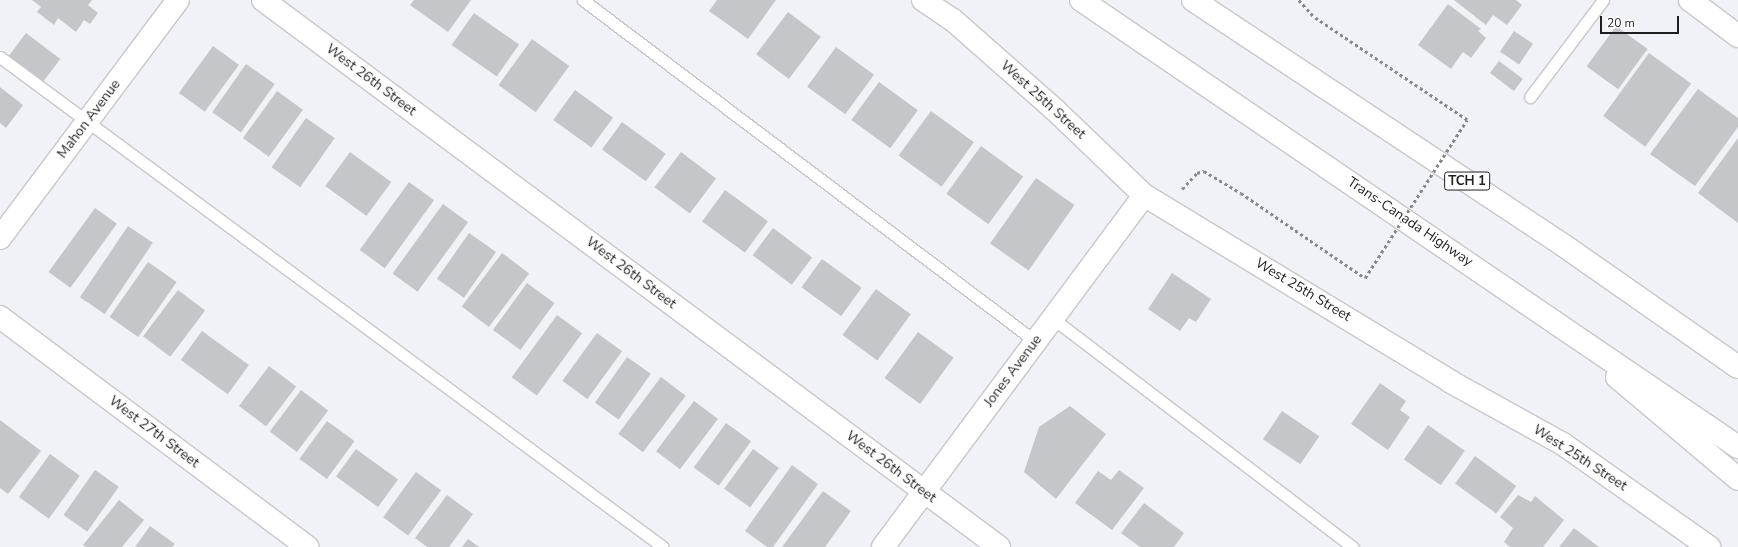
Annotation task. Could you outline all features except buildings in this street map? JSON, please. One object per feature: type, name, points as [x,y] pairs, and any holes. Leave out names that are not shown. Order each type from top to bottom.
[{"type":"main road","name":"Mahon Avenue","points":[[0,238],[178,0]]},
{"type":"main road","name":"West 26th Street","points":[[263,0],[999,547]]},
{"type":"main road","name":"West 25th Street","points":[[923,0],[953,20],[1056,110],[1144,195],[1451,382],[1563,444],[1709,547]]},
{"type":"main road","name":"Trans-Canada Highway","points":[[1081,0],[1524,299],[1738,447]]},
{"type":"main road","name":"TCH 1","points":[[1193,0],[1563,245],[1738,367]]},
{"type":"main road","points":[[1690,0],[1738,36]]},
{"type":"main road","name":"Jones Avenue","points":[[882,547],[1144,195]]},
{"type":"main road","points":[[1524,299],[1738,479]]},
{"type":"main road","name":"West 27th Street","points":[[0,317],[307,547]]},
{"type":"lane","points":[[583,0],[1035,341]]},
{"type":"lane","points":[[1530,97],[1603,0]]},
{"type":"lane","points":[[0,57],[663,547]]},
{"type":"lane","points":[[1052,318],[1353,547]]},
{"type":"path","points":[[1178,195],[1192,177],[1204,171],[1241,193],[1365,278],[1467,120],[1315,18],[1298,0]]}]
